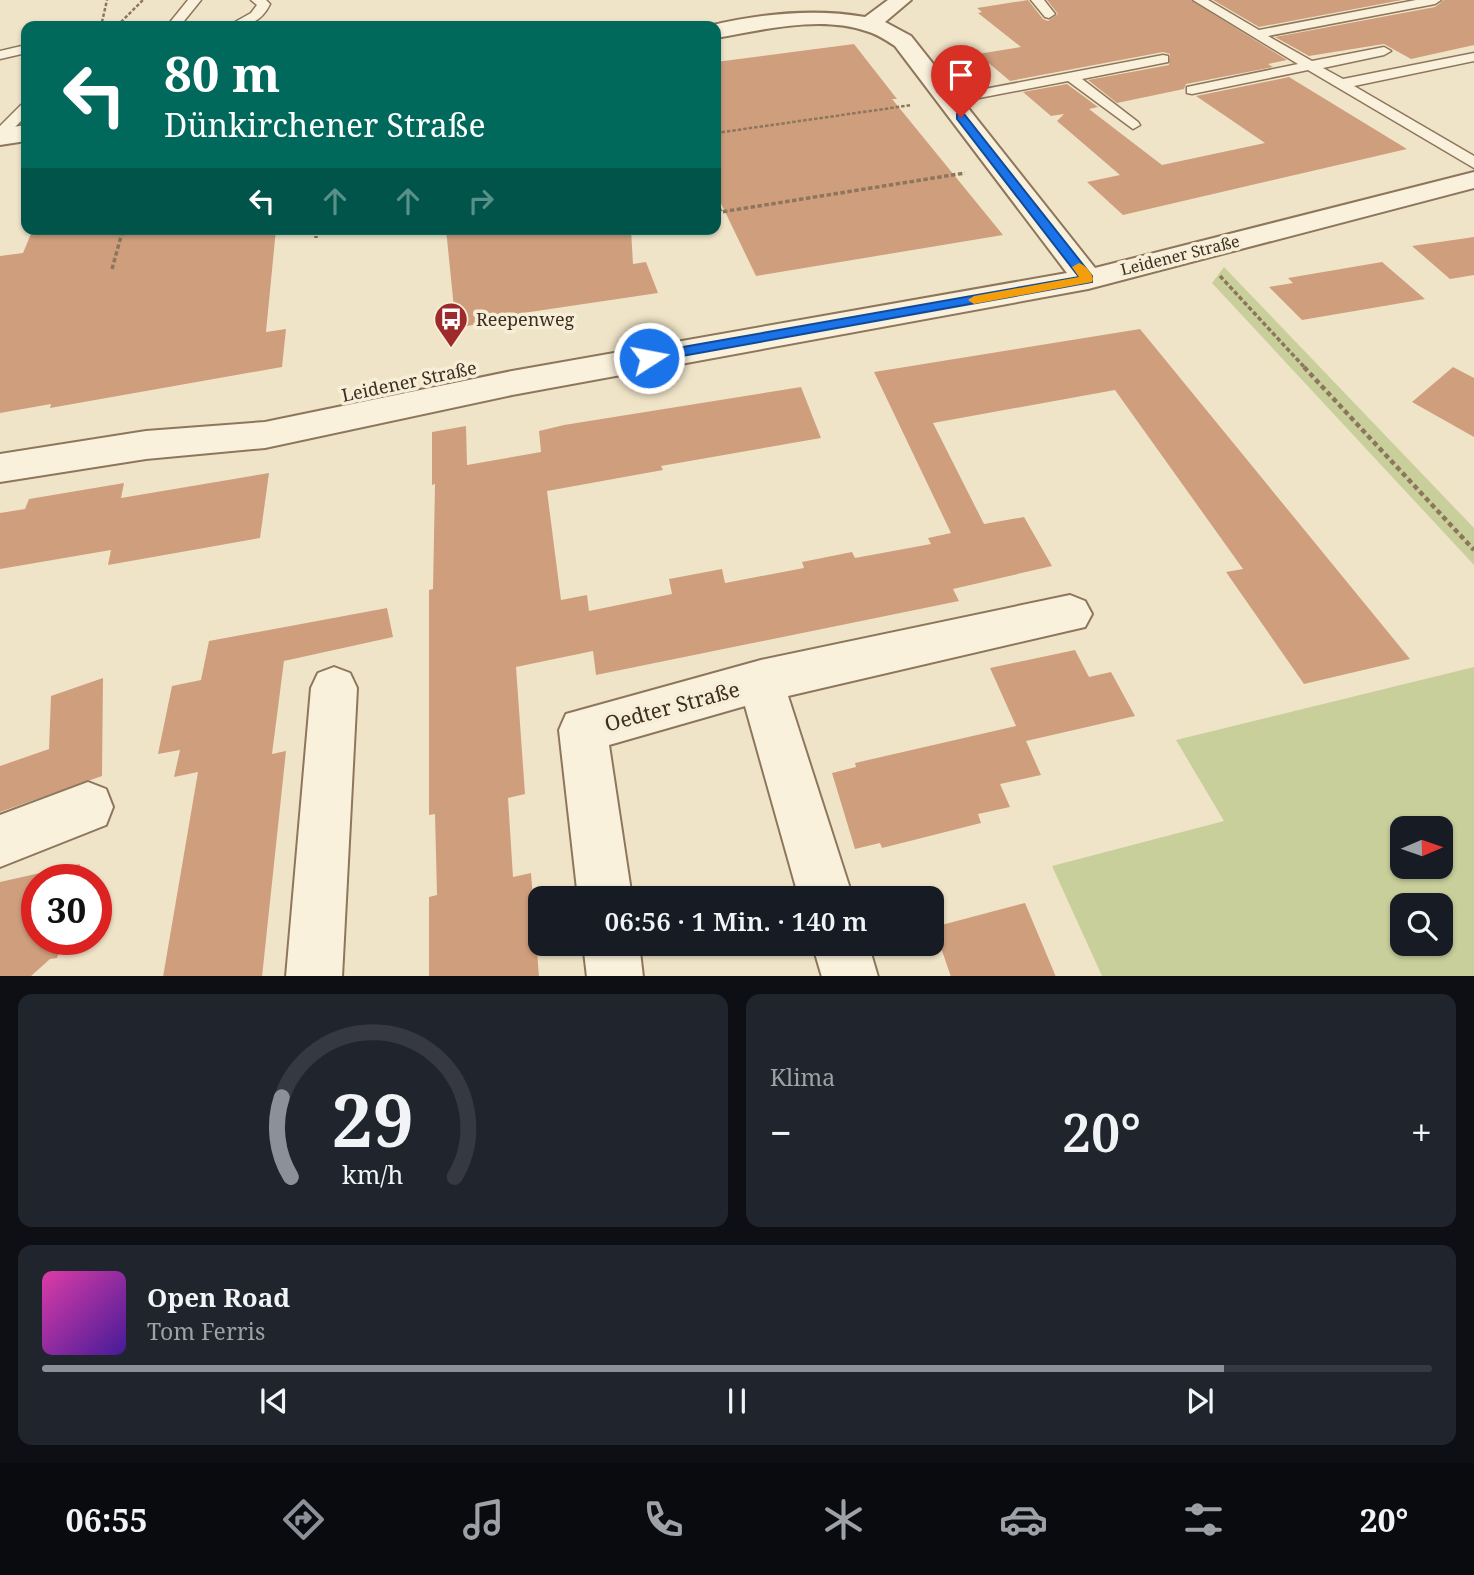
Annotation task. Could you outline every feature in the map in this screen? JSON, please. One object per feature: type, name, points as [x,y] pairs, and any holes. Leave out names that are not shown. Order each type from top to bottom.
[{"type":"street","points":[[869,24],[901,0]]},
{"type":"street","points":[[721,30],[796,21],[869,24],[903,41],[1088,279]]},
{"type":"street","points":[[0,135],[21,133]]},
{"type":"street","name":"Leidener Straße","points":[[0,468],[146,445],[265,435],[676,352],[1088,279],[1474,180]]},
{"type":"street","name":"Oedter Straße","points":[[603,886],[583,730],[761,681],[1070,614]]},
{"type":"street","name":"Oedter Straße","points":[[761,681],[822,886]]},
{"type":"street","points":[[314,976],[334,688]]},
{"type":"street","points":[[0,841],[88,807]]},
{"type":"street","points":[[613,956],[615,976]]},
{"type":"street","points":[[844,956],[850,976]]},
{"type":"lane","points":[[248,21],[261,13],[264,4],[257,0]]},
{"type":"lane","points":[[1037,0],[1049,14]]},
{"type":"lane","points":[[1203,2],[1231,0]]},
{"type":"lane","points":[[1257,34],[1435,0]]},
{"type":"lane","points":[[178,21],[197,1]]},
{"type":"lane","points":[[1203,2],[1474,163]]},
{"type":"lane","points":[[0,55],[21,50]]},
{"type":"lane","points":[[1192,90],[1384,51]]},
{"type":"lane","points":[[1341,84],[1474,57]]},
{"type":"lane","points":[[948,100],[1163,59]]},
{"type":"lane","points":[[1070,76],[1133,125]]},
{"type":"lane","points":[[0,135],[21,113]]},
{"type":"path","points":[[102,21],[107,0]]},
{"type":"path","points":[[122,21],[143,0]]},
{"type":"path","points":[[721,132],[948,100]]},
{"type":"path","points":[[721,212],[1000,167]]},
{"type":"path","points":[[112,269],[121,235]]},
{"type":"path","points":[[1197,251],[1474,550]]},
{"type":"green space","points":[[1224,267],[1474,528],[1474,565],[1212,283]]},
{"type":"green space","points":[[1474,667],[1474,976],[1102,976],[1052,866],[1224,821],[1176,740]]},
{"type":"building","points":[[1028,0],[1043,19],[1048,21],[1058,14],[1047,0],[1191,0],[1287,60],[1268,64],[1273,67],[1186,84],[1184,89],[1117,103],[1088,80],[1169,65],[1170,54],[1163,52],[1010,81],[978,54],[1021,47],[978,13],[982,12],[977,8]]},
{"type":"building","points":[[1213,0],[1402,0],[1259,27]]},
{"type":"building","points":[[1444,0],[1474,0],[1474,45],[1411,59],[1384,44],[1309,56],[1275,37],[1435,7]]},
{"type":"building","points":[[854,44],[897,99],[892,99],[1003,235],[756,276],[721,203],[721,61]]},
{"type":"building","points":[[1289,77],[1407,149],[1123,215],[1087,182],[1120,175],[1057,121],[1064,114],[1051,116],[1023,92],[1067,84],[1098,107],[1089,109],[1162,165],[1265,143],[1196,96]]},
{"type":"building","points":[[30,235],[275,235],[266,332],[286,329],[282,367],[50,408],[51,404],[0,413],[0,256],[23,253]]},
{"type":"building","points":[[447,235],[631,235],[633,264],[646,262],[658,293],[489,318],[489,322],[456,328]]},
{"type":"building","points":[[1474,237],[1474,275],[1450,279],[1412,246]]},
{"type":"building","points":[[1382,262],[1425,299],[1302,320],[1269,287],[1293,283],[1288,278]]},
{"type":"building","points":[[1140,329],[1410,659],[1304,684],[1226,572],[1243,569],[1115,390],[933,423],[984,524],[1024,517],[1052,566],[953,589],[959,601],[596,675],[593,651],[516,667],[525,794],[508,798],[513,877],[531,873],[532,886],[528,886],[528,956],[537,956],[539,976],[429,976],[429,897],[437,895],[435,814],[429,815],[429,590],[433,589],[435,484],[432,485],[432,432],[466,426],[467,465],[541,452],[539,431],[564,425],[801,387],[821,438],[661,466],[663,470],[547,491],[561,600],[587,595],[589,611],[672,594],[669,579],[722,569],[725,583],[804,568],[802,562],[852,552],[855,558],[931,544],[928,538],[951,533],[874,372]]},
{"type":"building","points":[[1453,367],[1474,378],[1474,437],[1412,402]]},
{"type":"building","points":[[269,473],[260,538],[108,565],[111,550],[0,569],[0,513],[25,509],[29,499],[124,483],[121,498]]},
{"type":"building","points":[[387,608],[393,637],[284,661],[272,754],[286,751],[262,976],[163,976],[198,772],[174,777],[180,750],[158,754],[172,686],[201,680],[209,641]]},
{"type":"building","points":[[1075,650],[1089,677],[1111,672],[1135,716],[1026,741],[1041,775],[1000,784],[1010,807],[978,814],[981,823],[882,848],[880,843],[855,849],[832,773],[856,767],[855,763],[1016,726],[990,668]]},
{"type":"building","points":[[103,678],[102,776],[0,812],[0,766],[49,749],[51,696]]},
{"type":"building","points":[[21,877],[21,955],[58,955],[31,976],[0,976],[0,882]]},
{"type":"building","points":[[1025,903],[1056,976],[951,976],[944,956],[944,924]]},
{"type":"slow traffic","points":[[974,300],[1088,279],[1079,267]]},
{"type":"place","name":"Reepenweg","points":[[451,349]]},
{"type":"route","points":[[649,358],[1088,279],[961,117]]}]
